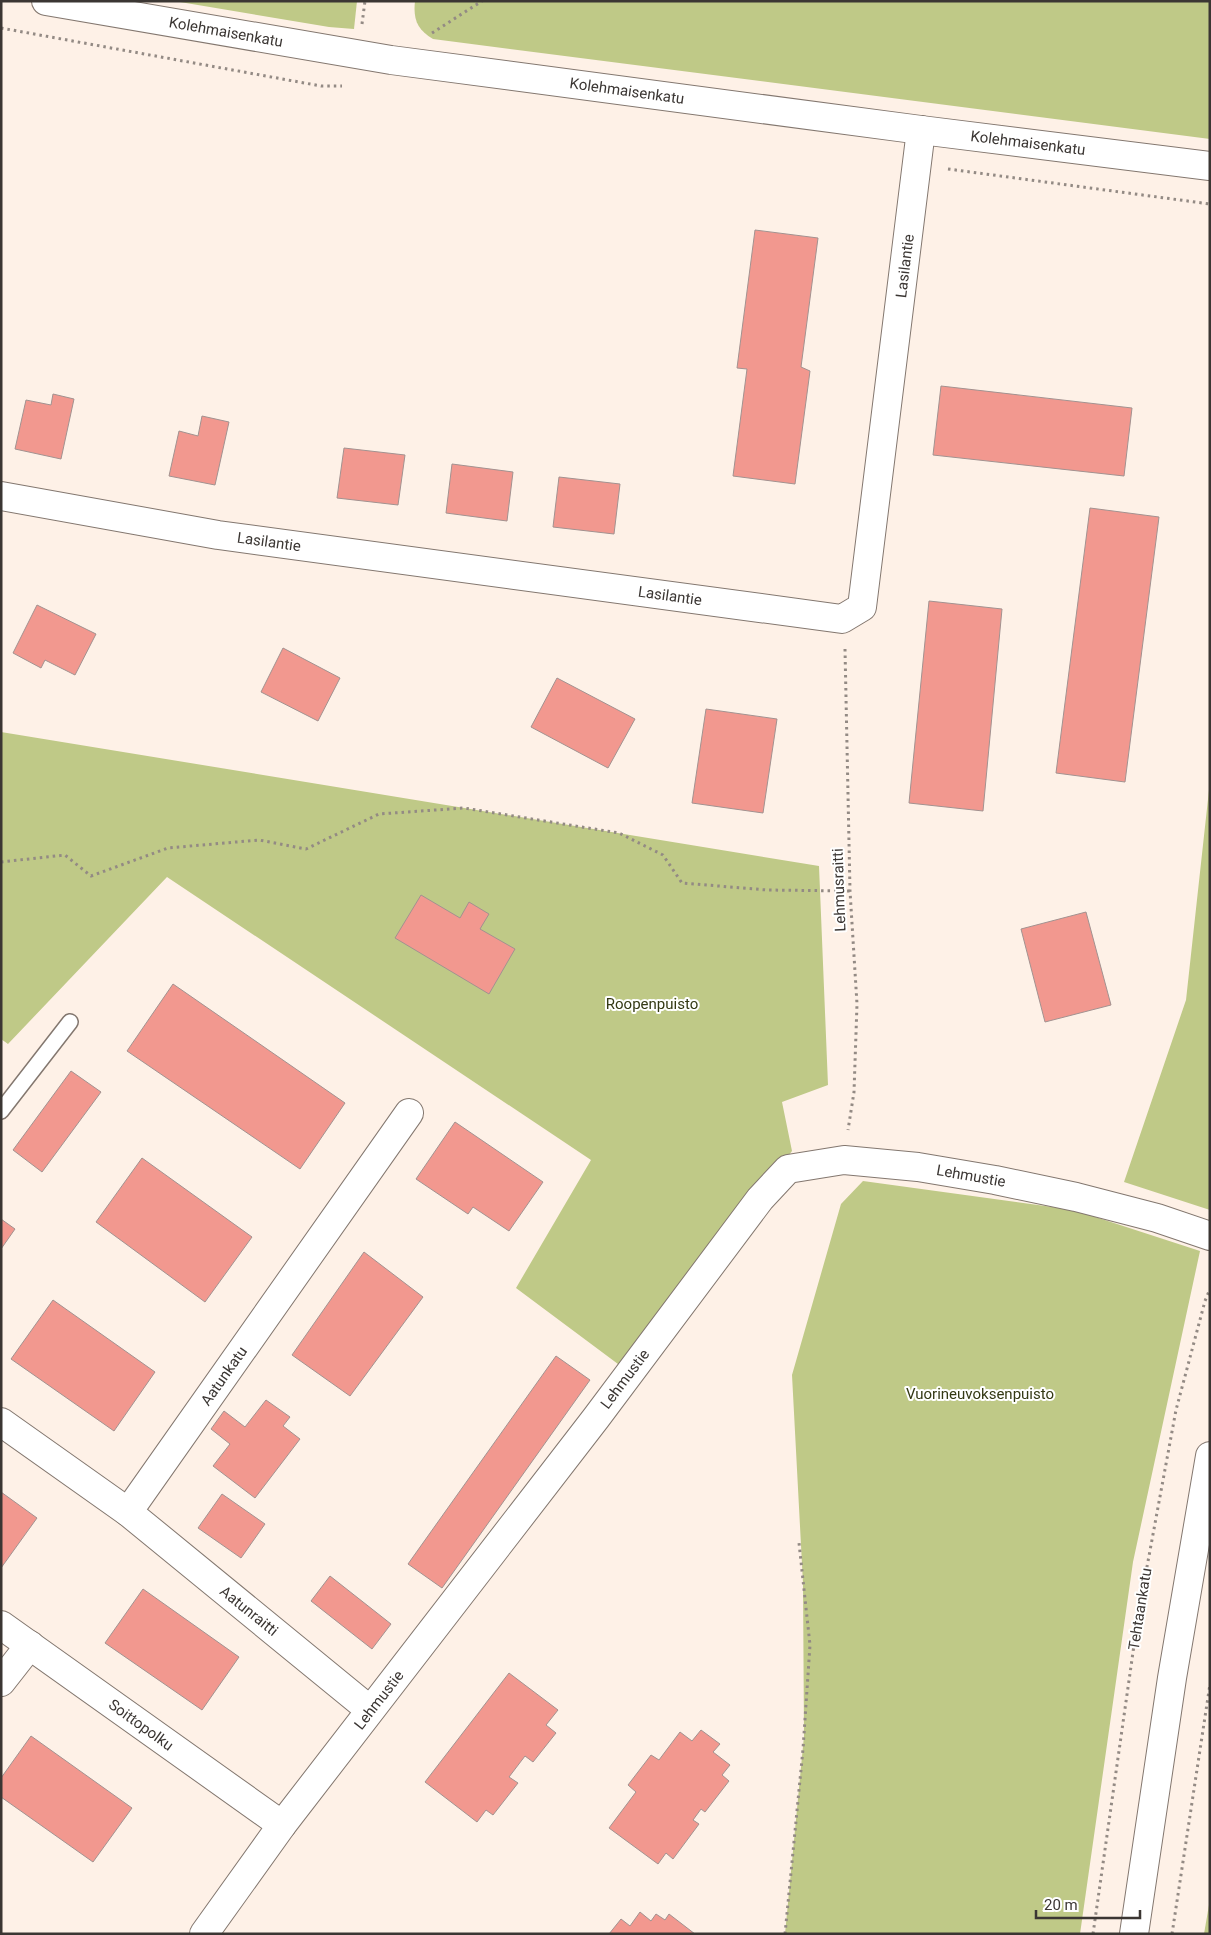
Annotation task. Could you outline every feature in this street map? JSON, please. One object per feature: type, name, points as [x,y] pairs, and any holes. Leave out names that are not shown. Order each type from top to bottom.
[{"type":"street","name":"Kolehmaisenkatu","points":[[46,1],[391,60],[1210,166]]},
{"type":"street","name":"Lasilantie","points":[[1,496],[218,535],[842,619],[862,606],[921,130]]},
{"type":"street","name":"Aatunkatu","points":[[128,1512],[409,1113]]},
{"type":"street","name":"Lehmustie","points":[[204,1934],[282,1825],[590,1426],[760,1199],[788,1169],[844,1160],[918,1167],[1004,1181],[1076,1197],[1157,1218],[1210,1236]]},
{"type":"street","points":[[1,1422],[128,1512]]},
{"type":"street","points":[[1134,1934],[1172,1678],[1210,1456]]},
{"type":"street","name":"Aatunraitti","points":[[128,1512],[370,1710]]},
{"type":"street","name":"Soittopolku","points":[[1,1625],[282,1825]]},
{"type":"street","points":[[1,1682],[30,1645]]},
{"type":"lane","points":[[1,1111],[70,1022]]},
{"type":"path","points":[[391,60],[482,1]]},
{"type":"path","name":"Lehmusraitti","points":[[842,619],[846,671],[850,891],[857,1004],[854,1092],[844,1160]]},
{"type":"path","points":[[1,862],[65,855],[91,876],[168,848],[259,840],[306,849],[378,814],[464,808],[619,833],[663,855],[682,883],[767,890],[850,891]]},
{"type":"path","name":"Tehtaankatu","points":[[1093,1934],[1139,1610],[1176,1410],[1205,1301],[1210,1289]]},
{"type":"path","points":[[785,1934],[804,1742],[810,1645],[799,1543]]},
{"type":"path","points":[[1172,1934],[1210,1684]]},
{"type":"green space","points":[[174,1],[357,1],[354,29],[329,27]]},
{"type":"green space","points":[[415,1],[1210,1],[1210,139],[433,39],[423,32],[417,23]]},
{"type":"green space","name":"Roopenpuisto","points":[[1,732],[819,866],[828,1085],[782,1102],[792,1151],[622,1367],[516,1288],[591,1160],[167,877],[8,1044],[1,1039]]},
{"type":"green space","points":[[1210,781],[1210,1210],[1124,1182],[1186,1000]]},
{"type":"green space","name":"Vuorineuvoksenpuisto","points":[[863,1181],[1074,1210],[1200,1251],[1133,1562],[1080,1934],[785,1934],[804,1736],[803,1583],[792,1375],[841,1204]]},
{"type":"green space","points":[[1210,1899],[1210,1934],[1204,1934]]},
{"type":"building","points":[[755,230],[818,238],[801,367],[810,371],[795,484],[733,476],[747,369],[737,368]]},
{"type":"building","points":[[941,386],[1132,408],[1124,476],[933,455]]},
{"type":"building","points":[[53,394],[74,399],[61,459],[15,449],[26,400],[51,405]]},
{"type":"building","points":[[202,416],[229,422],[215,485],[169,476],[179,431],[198,436]]},
{"type":"building","points":[[344,448],[405,455],[398,505],[337,498]]},
{"type":"building","points":[[452,464],[513,472],[507,521],[446,513]]},
{"type":"building","points":[[559,477],[620,484],[614,534],[553,527]]},
{"type":"building","points":[[1090,508],[1159,517],[1125,782],[1056,773]]},
{"type":"building","points":[[929,601],[1002,609],[983,811],[909,803]]},
{"type":"building","points":[[37,605],[96,634],[75,675],[45,660],[41,668],[13,653]]},
{"type":"building","points":[[283,648],[340,678],[318,721],[261,692]]},
{"type":"building","points":[[557,678],[635,719],[608,768],[531,727]]},
{"type":"building","points":[[706,709],[777,719],[763,813],[692,803]]},
{"type":"building","points":[[421,895],[460,918],[469,902],[489,914],[480,929],[515,949],[489,994],[395,938]]},
{"type":"building","points":[[1086,912],[1111,1005],[1045,1022],[1021,929]]},
{"type":"building","points":[[173,984],[345,1103],[300,1169],[127,1051]]},
{"type":"building","points":[[71,1071],[101,1092],[42,1172],[13,1150]]},
{"type":"building","points":[[455,1122],[543,1182],[509,1231],[473,1207],[468,1214],[416,1179]]},
{"type":"building","points":[[142,1158],[252,1237],[205,1302],[96,1222]]},
{"type":"building","points":[[1,1219],[15,1229],[1,1249]]},
{"type":"building","points":[[364,1252],[423,1297],[350,1396],[292,1355]]},
{"type":"building","points":[[53,1300],[155,1372],[114,1431],[11,1359]]},
{"type":"building","points":[[556,1356],[590,1380],[442,1588],[408,1564]]},
{"type":"building","points":[[266,1400],[290,1417],[283,1426],[300,1439],[255,1498],[213,1466],[230,1444],[211,1429],[224,1411],[245,1427]]},
{"type":"building","points":[[1,1492],[37,1518],[1,1568]]},
{"type":"building","points":[[222,1494],[265,1524],[241,1558],[198,1528]]},
{"type":"building","points":[[330,1576],[391,1624],[372,1649],[311,1601]]},
{"type":"building","points":[[143,1589],[239,1657],[202,1710],[105,1643]]},
{"type":"building","points":[[509,1673],[558,1710],[546,1725],[556,1733],[533,1762],[525,1756],[509,1777],[518,1783],[493,1815],[486,1810],[477,1822],[425,1782]]},
{"type":"building","points":[[701,1730],[720,1744],[713,1752],[730,1765],[722,1775],[729,1781],[705,1812],[701,1809],[693,1820],[699,1824],[673,1859],[666,1853],[658,1864],[609,1828],[636,1792],[628,1785],[651,1755],[659,1760],[680,1732],[692,1741]]},
{"type":"building","points":[[31,1736],[132,1808],[93,1862],[1,1797],[1,1778]]},
{"type":"building","points":[[640,1912],[651,1921],[656,1914],[665,1920],[669,1914],[695,1934],[609,1934],[621,1919],[630,1926]]}]
